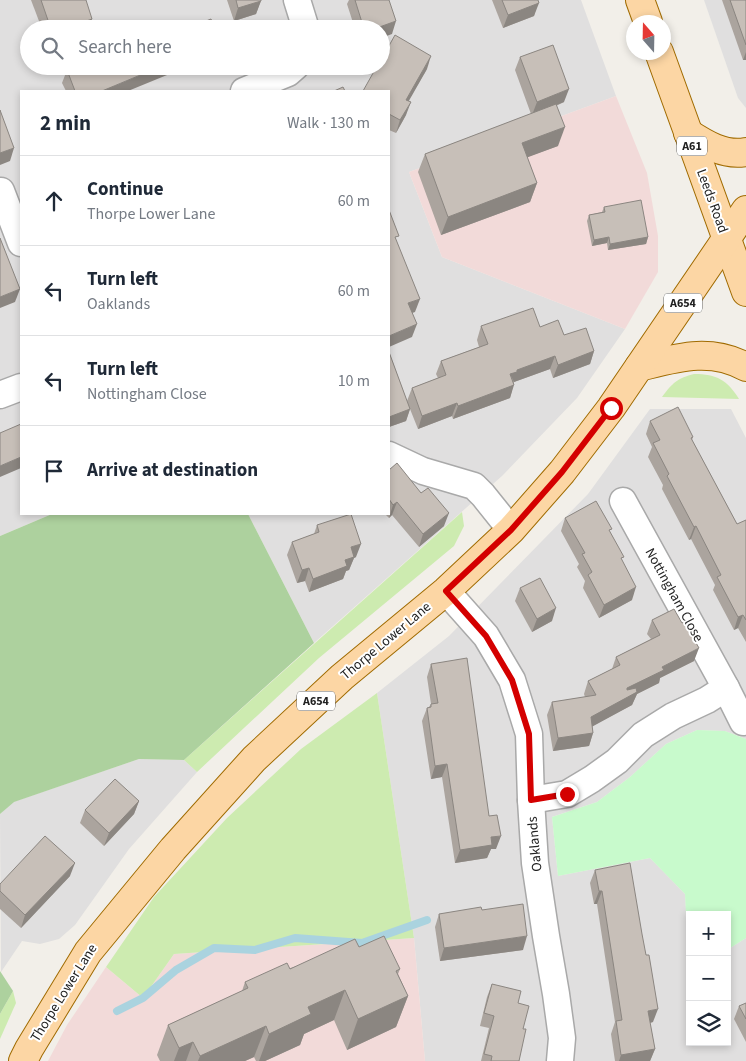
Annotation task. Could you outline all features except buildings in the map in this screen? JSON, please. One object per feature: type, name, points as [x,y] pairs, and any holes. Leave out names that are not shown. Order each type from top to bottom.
[{"type":"main road","points":[[640,0],[645,15]]},
{"type":"main road","name":"Leeds Road","points":[[662,60],[746,292]]},
{"type":"main road","points":[[688,133],[712,148],[740,153],[746,152]]},
{"type":"main road","name":"A654","points":[[726,239],[746,210]]},
{"type":"main road","name":"Thorpe Lower Lane","points":[[23,1061],[28,1049],[88,952],[173,849],[248,766],[342,677],[446,591],[511,530],[562,472],[611,408],[726,239]]},
{"type":"main road","points":[[639,367],[681,357],[711,355],[735,361],[746,367]]},
{"type":"street","points":[[296,0],[303,20]]},
{"type":"street","points":[[246,90],[283,75]]},
{"type":"street","points":[[20,183],[0,191],[20,241]]},
{"type":"street","points":[[0,395],[20,387]]},
{"type":"street","points":[[390,455],[422,471],[474,486],[511,530]]},
{"type":"street","name":"Nottingham Close","points":[[623,500],[726,688],[742,722]]},
{"type":"street","name":"Oaklands","points":[[446,591],[486,636],[512,680],[529,734],[531,800],[536,863],[562,1038],[560,1061]]},
{"type":"street","points":[[531,800],[567,794],[592,779],[617,760],[643,735],[673,716],[707,700],[726,688]]},
{"type":"shaded area","points":[[0,0],[581,0],[616,96],[409,172],[442,257],[625,329],[577,398],[502,476],[314,643],[249,515],[390,515],[390,90],[20,90],[20,515],[50,515],[0,536]]},
{"type":"shaded area","points":[[704,0],[746,0],[746,108],[738,98]]},
{"type":"shaded area","points":[[616,96],[647,173],[658,236],[658,272],[625,329],[442,257],[409,172]]},
{"type":"shaded area","points":[[650,409],[731,409],[746,438],[746,739],[725,731],[697,730],[666,744],[630,777],[597,802],[552,817],[558,876],[650,858],[685,894],[686,1046],[731,1046],[731,947],[746,938],[746,1061],[425,1061],[414,938],[377,693],[449,636],[588,494]]},
{"type":"shaded area","points":[[139,759],[184,760],[197,772],[129,849],[75,925],[59,939],[40,944],[22,941],[1,972],[0,814],[13,802]]},
{"type":"shaded area","points":[[414,938],[425,1061],[48,1061],[67,1025],[106,967],[143,998],[174,954]]},
{"type":"green space","points":[[694,374],[709,375],[721,379],[739,399],[662,397],[676,382]]},
{"type":"green space","points":[[462,512],[464,526],[454,546],[319,658],[197,772],[184,760]]},
{"type":"green space","points":[[50,515],[249,515],[314,643],[184,760],[139,759],[14,802],[0,814],[0,536]]},
{"type":"green space","points":[[377,693],[414,938],[174,954],[143,998],[106,967],[154,897],[227,818],[301,749]]},
{"type":"green space","points":[[697,730],[725,731],[746,739],[746,938],[731,947],[731,911],[686,911],[686,914],[685,894],[650,858],[558,876],[552,817],[597,802],[630,777],[666,744]]},
{"type":"green space","points":[[0,971],[13,991],[0,1014]]},
{"type":"green space","points":[[13,991],[16,1003],[0,1039],[0,1014]]},
{"type":"waterway","points":[[117,1011],[143,998],[176,970],[214,948],[255,950],[295,938],[362,943],[427,920]]},
{"type":"route","points":[[567,794],[531,800],[529,734],[512,680],[486,636],[446,591],[511,530],[562,472],[611,408]]}]
